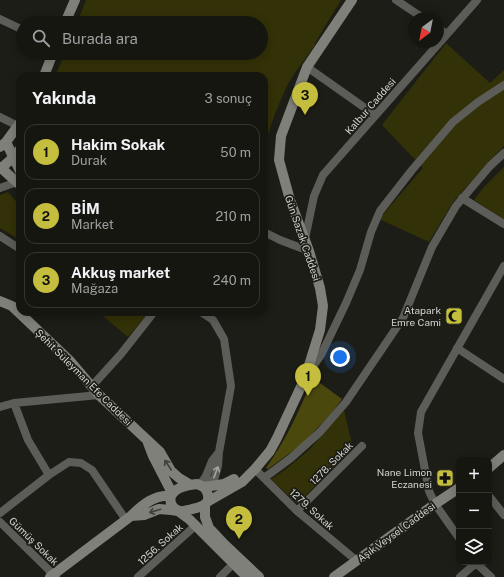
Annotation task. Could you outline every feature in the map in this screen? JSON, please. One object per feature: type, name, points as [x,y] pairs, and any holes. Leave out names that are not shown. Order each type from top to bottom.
[{"type":"street","points":[[68,16],[75,0]]},
{"type":"street","name":"Gün Sazak Caddesi","points":[[206,503],[242,482],[256,469],[270,451],[305,378],[320,330],[323,306],[320,288],[278,160],[281,136],[307,68],[352,0]]},
{"type":"street","points":[[396,0],[414,12]]},
{"type":"street","name":"Kalbur Caddesi","points":[[305,239],[314,196],[323,175],[477,0]]},
{"type":"street","points":[[0,19],[16,27]]},
{"type":"street","points":[[46,72],[50,60]]},
{"type":"street","points":[[307,68],[375,115]]},
{"type":"street","points":[[305,378],[321,355],[346,303],[360,270],[371,232],[380,210],[453,122],[478,102],[504,85]]},
{"type":"street","points":[[0,117],[16,123]]},
{"type":"street","points":[[16,128],[3,145],[14,157],[16,162]]},
{"type":"street","points":[[264,478],[291,458],[320,432],[346,402],[403,318],[432,247],[456,206],[490,166],[504,153]]},
{"type":"street","points":[[16,154],[0,168],[16,181]]},
{"type":"street","points":[[0,188],[16,184]]},
{"type":"street","points":[[462,198],[504,224]]},
{"type":"street","points":[[268,234],[309,251]]},
{"type":"street","points":[[0,236],[16,246]]},
{"type":"street","points":[[456,534],[435,504],[429,491],[418,433],[421,412],[504,266]]},
{"type":"street","name":"Şehit Süleyman Efe Caddesi","points":[[0,301],[16,309]]},
{"type":"street","name":"Şehit Süleyman Efe Caddesi","points":[[23,316],[70,361],[99,395],[160,452],[171,471],[179,478],[198,486]]},
{"type":"street","points":[[92,386],[121,354],[151,316]]},
{"type":"street","points":[[171,496],[178,488],[210,483],[215,477],[218,466],[219,452],[231,386],[224,339],[213,320],[207,316]]},
{"type":"street","points":[[457,348],[504,379]]},
{"type":"street","points":[[0,407],[14,403],[99,395]]},
{"type":"street","points":[[14,403],[28,440],[49,475]]},
{"type":"street","points":[[148,441],[153,456],[170,489],[171,503],[174,508],[189,519],[247,577]]},
{"type":"street","name":"1278. Sokak","points":[[297,510],[362,446]]},
{"type":"street","points":[[492,465],[504,455]]},
{"type":"street","points":[[0,514],[49,475],[69,462],[81,462],[92,470],[129,518]]},
{"type":"street","name":"1279. Sokak","points":[[256,469],[297,510],[357,561]]},
{"type":"street","name":"Gün Sazak Caddesi","points":[[198,486],[224,484],[239,477],[248,476]]},
{"type":"street","points":[[198,486],[208,494],[205,517],[210,528],[224,544],[260,577]]},
{"type":"street","name":"Aşık Veysel Caddesi","points":[[334,577],[456,490]]},
{"type":"street","points":[[53,576],[129,518],[142,505],[159,496],[171,496]]},
{"type":"street","points":[[492,500],[504,515]]},
{"type":"street","points":[[129,518],[144,515],[159,509],[185,511],[201,507],[206,503]]},
{"type":"street","name":"Gümüş Sokak","points":[[0,522],[53,576]]},
{"type":"street","name":"1256. Sokak","points":[[138,577],[195,526]]},
{"type":"street","points":[[460,577],[474,565]]},
{"type":"street","points":[[478,565],[491,577]]},
{"type":"street","points":[[220,577],[229,568]]},
{"type":"shaded area","points":[[86,0],[341,0],[315,45],[288,84],[268,134],[268,72],[57,72],[62,60],[268,60],[268,16],[80,16]]},
{"type":"shaded area","points":[[446,43],[490,83],[504,70],[504,146],[453,202],[429,242],[379,219],[423,168],[382,125],[442,48],[444,48]]},
{"type":"shaded area","points":[[504,167],[504,219],[474,200],[483,188]]},
{"type":"shaded area","points":[[8,192],[16,201],[16,238],[0,228],[0,195]]},
{"type":"shaded area","points":[[103,316],[146,316],[128,337]]},
{"type":"shaded area","points":[[313,378],[342,399],[330,415],[301,445],[268,469],[266,468],[292,424]]},
{"type":"shaded area","points":[[344,410],[353,448],[297,504],[271,479],[285,470],[309,450]]},
{"type":"place","name":"Akkuş market","points":[[305,115]]},
{"type":"place","name":"Atapark Emre Cami","points":[[454,316]]},
{"type":"place","name":"Hakim Sokak","points":[[308,396]]},
{"type":"place","name":"Nane Limon Eczanesi","points":[[445,478]]},
{"type":"place","name":"BİM","points":[[239,539]]}]
